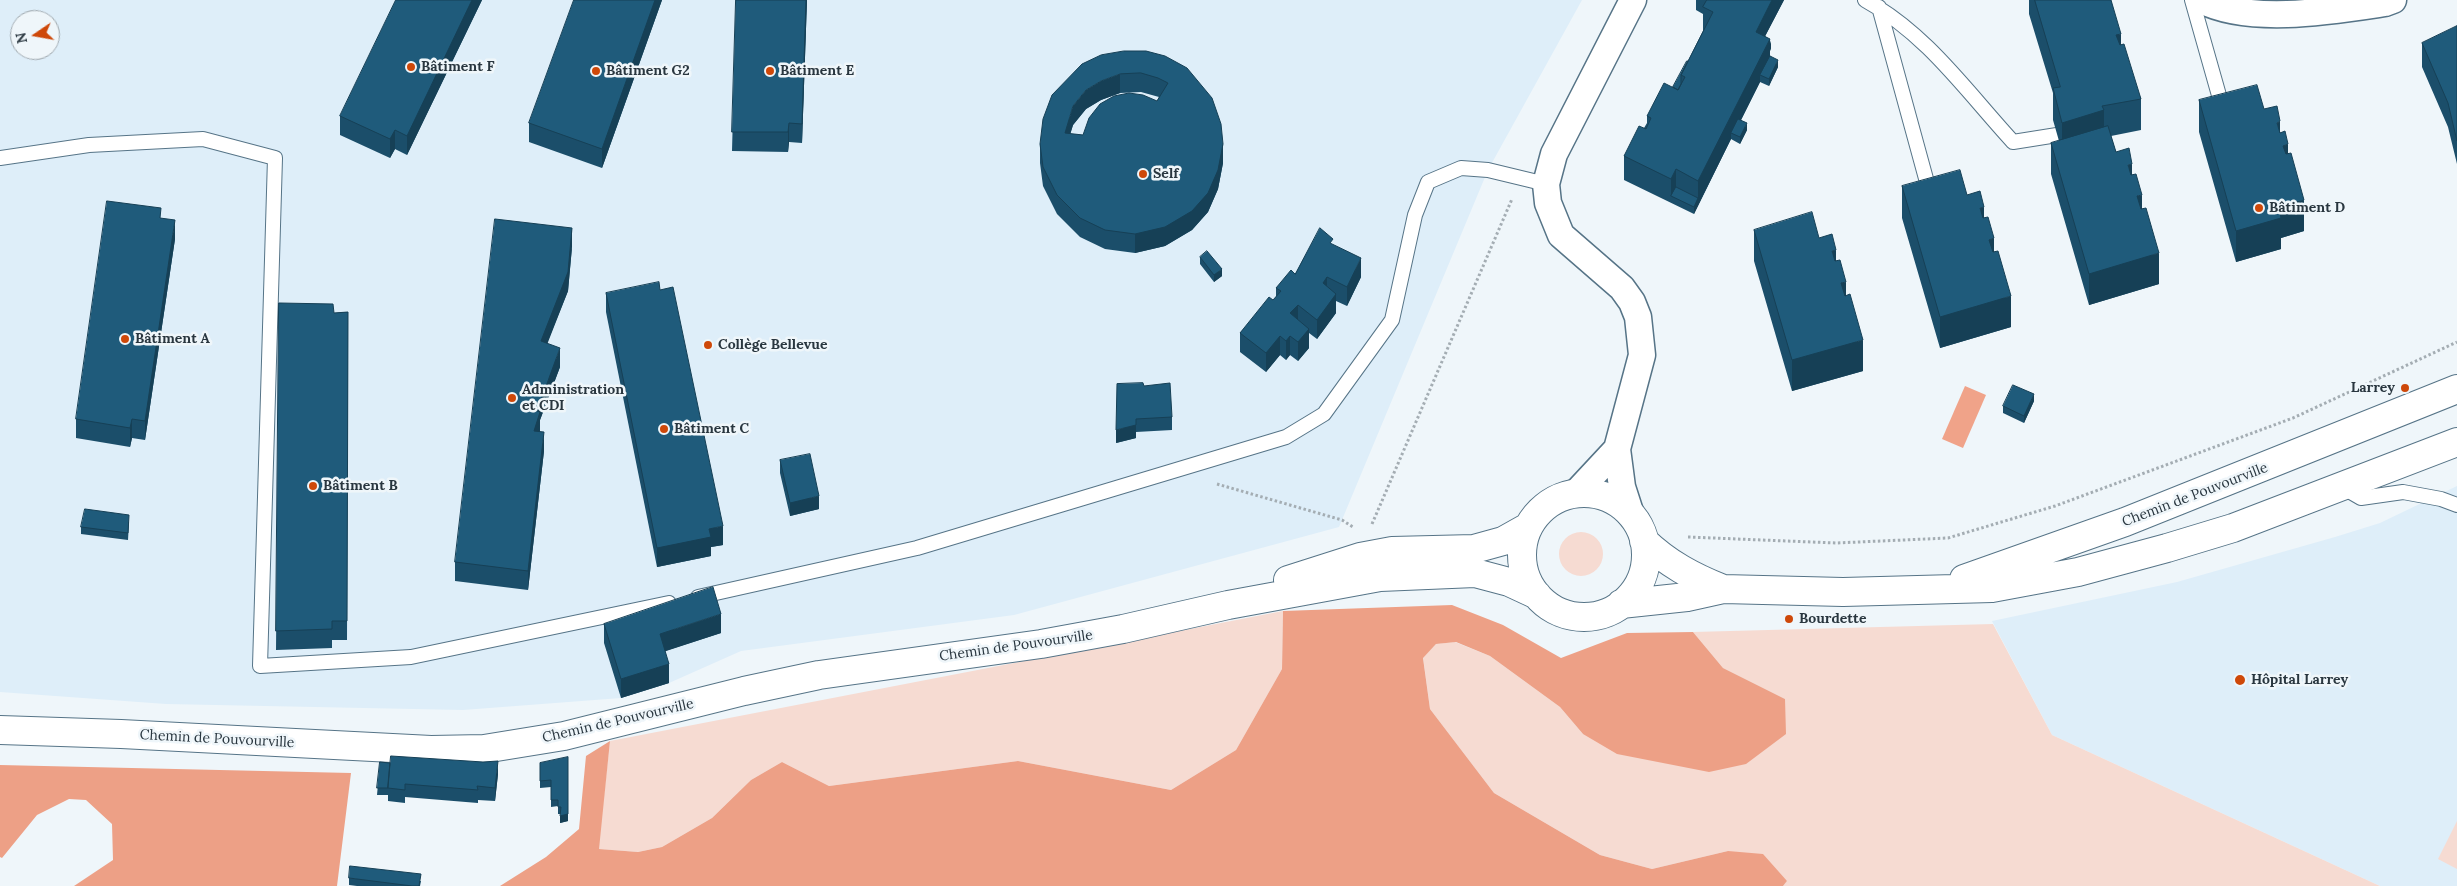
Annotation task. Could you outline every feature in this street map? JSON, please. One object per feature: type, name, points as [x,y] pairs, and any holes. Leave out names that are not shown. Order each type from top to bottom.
[{"type":"street","points":[[1632,515],[1622,487],[1617,448],[1642,355],[1638,318],[1632,302],[1622,288],[1560,235],[1548,203],[1536,182],[1554,154],[1633,0]]},
{"type":"street","points":[[2201,0],[2245,12],[2308,14],[2385,4],[2393,0]]},
{"type":"street","name":"Chemin de Pouvourville","points":[[1929,590],[1993,570],[2125,522],[2457,389]]},
{"type":"street","name":"Chemin de Pouvourville","points":[[1620,604],[1687,597],[1723,589],[1826,592],[1992,588],[2078,572],[2233,528],[2457,442]]},
{"type":"street","points":[[1576,493],[1617,448]]},
{"type":"street","name":"Chemin de Pouvourville","points":[[1537,595],[1524,570],[1522,555],[1523,541],[1528,527],[1548,504],[1576,493],[1606,497],[1620,505],[1632,515],[1644,541],[1661,558],[1690,575],[1723,589]]},
{"type":"street","name":"Chemin de Pouvourville","points":[[1228,605],[1363,547],[1392,551],[1474,549],[1503,541],[1528,527]]},
{"type":"street","name":"Chemin de Pouvourville","points":[[0,730],[121,734],[431,750],[484,749],[564,736],[819,674],[1041,644],[1123,629],[1228,605],[1380,577],[1475,573],[1509,582],[1537,595],[1562,613],[1582,617],[1602,614],[1631,595],[1639,583],[1644,562],[1644,541]]},
{"type":"lane","points":[[1865,0],[1879,7],[1935,52],[2013,142],[2058,135]]},
{"type":"lane","points":[[2192,0],[2227,124]]},
{"type":"lane","points":[[1879,7],[1934,208]]},
{"type":"lane","points":[[0,158],[89,145],[202,140],[275,158],[260,666],[411,658],[598,619],[917,548],[1269,444],[1286,437],[1324,414],[1392,320],[1415,215],[1428,182],[1461,168],[1488,170],[1536,182]]},
{"type":"lane","points":[[2457,389],[2457,402]]},
{"type":"lane","points":[[2342,487],[2361,498],[2404,492],[2441,499],[2457,505]]},
{"type":"path","points":[[1175,472],[1342,520],[1363,547],[1509,204],[1536,182]]},
{"type":"path","points":[[1680,536],[1836,543],[1948,538],[2055,506],[2293,418],[2457,342]]},
{"type":"shaded area","name":"Collège Bellevue","points":[[0,0],[1582,0],[1488,170],[1339,527],[1014,615],[741,651],[669,683],[621,698],[463,710],[166,704],[0,692]]},
{"type":"shaded area","points":[[1965,386],[1986,395],[1963,448],[1942,439]]},
{"type":"shaded area","name":"Hôpital Larrey","points":[[2457,486],[2457,886],[2380,886],[2052,735],[1992,621],[2177,582],[2335,537],[2380,523]]},
{"type":"shaded area","points":[[1577,532],[1585,532],[1597,538],[1603,554],[1597,570],[1585,576],[1577,576],[1565,570],[1559,558],[1559,550],[1565,538]]},
{"type":"shaded area","points":[[1452,605],[1503,625],[1561,658],[1627,633],[1693,632],[1723,668],[1785,699],[1786,734],[1746,764],[1709,772],[1617,754],[1583,734],[1560,707],[1490,656],[1456,642],[1436,644],[1423,658],[1430,709],[1494,793],[1600,855],[1652,869],[1728,851],[1763,854],[1787,881],[1783,886],[500,886],[546,857],[579,829],[586,756],[610,741],[599,849],[638,852],[662,847],[712,818],[751,780],[782,762],[829,786],[1018,761],[1171,790],[1236,750],[1282,669],[1283,611]]},
{"type":"shaded area","points":[[1283,611],[1282,669],[1236,750],[1171,790],[1018,761],[829,786],[782,762],[751,780],[712,818],[662,847],[638,852],[598,849],[610,741]]},
{"type":"shaded area","points":[[1993,624],[2052,735],[2380,886],[1783,886],[1787,881],[1728,851],[1652,869],[1600,855],[1494,793],[1430,709],[1423,657],[1436,644],[1455,642],[1490,656],[1560,707],[1583,734],[1785,699],[1723,668],[1693,632]]},
{"type":"shaded area","points":[[0,765],[351,773],[337,886],[74,886],[113,860],[112,824],[86,800],[69,799],[37,815],[2,858],[0,857]]},
{"type":"shaded area","points":[[2457,821],[2457,869],[2438,859]]},
{"type":"building","name":"Bâtiment F","points":[[396,0],[472,0],[407,136],[395,130],[390,139],[340,116]]},
{"type":"building","name":"Bâtiment G2","points":[[574,0],[655,0],[602,149],[529,123]]},
{"type":"building","name":"Bâtiment E","points":[[736,0],[806,0],[802,124],[789,123],[788,132],[732,132]]},
{"type":"building","points":[[1707,0],[1772,0],[1756,32],[1770,39],[1698,181],[1676,169],[1671,179],[1624,156],[1639,126],[1646,129],[1651,118],[1647,116],[1664,83],[1678,90],[1685,77],[1681,75],[1713,12],[1703,7]]},
{"type":"building","points":[[2035,0],[2111,0],[2121,34],[2116,35],[2120,45],[2124,44],[2141,99],[2102,106],[2104,110],[2062,123],[2053,88],[2060,87]]},
{"type":"building","points":[[2457,26],[2457,141],[2448,103],[2422,43]]},
{"type":"building","name":"Self","points":[[1124,51],[1146,51],[1165,56],[1187,68],[1212,98],[1221,124],[1223,144],[1218,170],[1208,193],[1192,211],[1165,227],[1135,234],[1105,230],[1080,218],[1057,195],[1043,167],[1040,144],[1043,119],[1052,95],[1082,64],[1101,55]],"holes":[[[1141,73],[1168,83],[1157,101],[1143,95],[1129,93],[1114,96],[1100,104],[1089,118],[1083,135],[1065,133],[1073,106],[1086,90],[1101,81],[1120,74]]]},
{"type":"building","points":[[1770,56],[1778,60],[1769,79],[1760,75]]},
{"type":"building","points":[[1687,61],[1681,75],[1681,84],[1678,90],[1673,87]]},
{"type":"building","name":"Bâtiment D","points":[[2257,85],[2264,109],[2277,106],[2280,121],[2277,123],[2280,133],[2285,131],[2288,144],[2283,146],[2286,154],[2291,153],[2304,200],[2279,207],[2281,218],[2236,231],[2199,100]]},
{"type":"building","points":[[1738,119],[1747,123],[1740,137],[1731,133]]},
{"type":"building","points":[[2108,126],[2116,152],[2129,148],[2132,164],[2128,165],[2131,175],[2136,174],[2142,195],[2137,196],[2141,209],[2146,208],[2159,253],[2089,274],[2051,143]]},
{"type":"building","points":[[1960,170],[1967,195],[1980,191],[1984,207],[1980,208],[1983,218],[1988,217],[1994,238],[1989,240],[1993,252],[1998,251],[2011,296],[1940,317],[1902,186]]},
{"type":"building","points":[[1676,187],[1698,198],[1694,207],[1671,196]]},
{"type":"building","name":"Bâtiment A","points":[[107,201],[161,208],[160,218],[175,220],[145,421],[132,419],[130,428],[76,419]]},
{"type":"building","points":[[1812,212],[1819,238],[1832,234],[1836,250],[1832,251],[1835,261],[1840,260],[1846,282],[1841,283],[1845,296],[1850,294],[1863,340],[1792,360],[1754,230]]},
{"type":"building","name":"Administration et CDI","points":[[495,219],[572,228],[568,272],[541,341],[560,348],[537,411],[540,412],[534,431],[544,432],[528,571],[455,562]]},
{"type":"building","points":[[1320,228],[1333,239],[1330,243],[1361,258],[1347,287],[1327,277],[1323,283],[1336,294],[1317,320],[1298,305],[1290,313],[1309,329],[1298,342],[1290,336],[1286,341],[1280,336],[1266,353],[1240,333],[1269,297],[1273,300],[1281,291],[1276,288],[1291,270],[1295,274]]},
{"type":"building","points":[[1207,251],[1222,269],[1214,275],[1200,257]]},
{"type":"building","name":"Bâtiment C","points":[[659,282],[660,290],[673,287],[723,526],[709,529],[711,537],[657,548],[606,293]]},
{"type":"building","name":"Bâtiment B","points":[[279,303],[333,304],[334,313],[348,312],[347,621],[332,621],[332,629],[276,631]]},
{"type":"building","points":[[1143,383],[1144,386],[1170,383],[1172,417],[1136,419],[1136,425],[1116,430],[1117,384]]},
{"type":"building","points":[[2013,385],[2034,394],[2024,416],[2003,406]]},
{"type":"building","points":[[810,454],[819,496],[790,503],[780,460]]},
{"type":"building","points":[[85,509],[129,515],[128,533],[81,527]]},
{"type":"building","points":[[713,587],[721,614],[660,634],[669,664],[621,679],[604,624]]},
{"type":"building","points":[[391,756],[483,762],[498,761],[495,788],[477,786],[478,790],[405,784],[405,790],[388,788]]},
{"type":"building","points":[[568,757],[568,814],[560,816],[561,807],[558,807],[558,800],[551,800],[551,780],[540,781],[540,763]]},
{"type":"building","points":[[380,762],[390,763],[388,788],[377,788]]},
{"type":"building","points":[[350,866],[421,874],[419,886],[349,878]]},
{"type":"place","name":"Bâtiment F","points":[[411,67]]},
{"type":"place","name":"Bâtiment G2","points":[[596,71]]},
{"type":"place","name":"Bâtiment E","points":[[770,71]]},
{"type":"place","name":"Self","points":[[1143,174]]},
{"type":"place","name":"Bâtiment D","points":[[2259,208]]},
{"type":"place","name":"Bâtiment A","points":[[125,339]]},
{"type":"place","name":"Collège Bellevue","points":[[708,345]]},
{"type":"place","name":"Larrey","points":[[2405,388]]},
{"type":"place","name":"Administration et CDI","points":[[512,398]]},
{"type":"place","name":"Bâtiment C","points":[[664,429]]},
{"type":"place","name":"Bâtiment B","points":[[313,486]]},
{"type":"place","name":"Bourdette","points":[[1789,619]]},
{"type":"place","name":"Hôpital Larrey","points":[[2240,680]]}]
